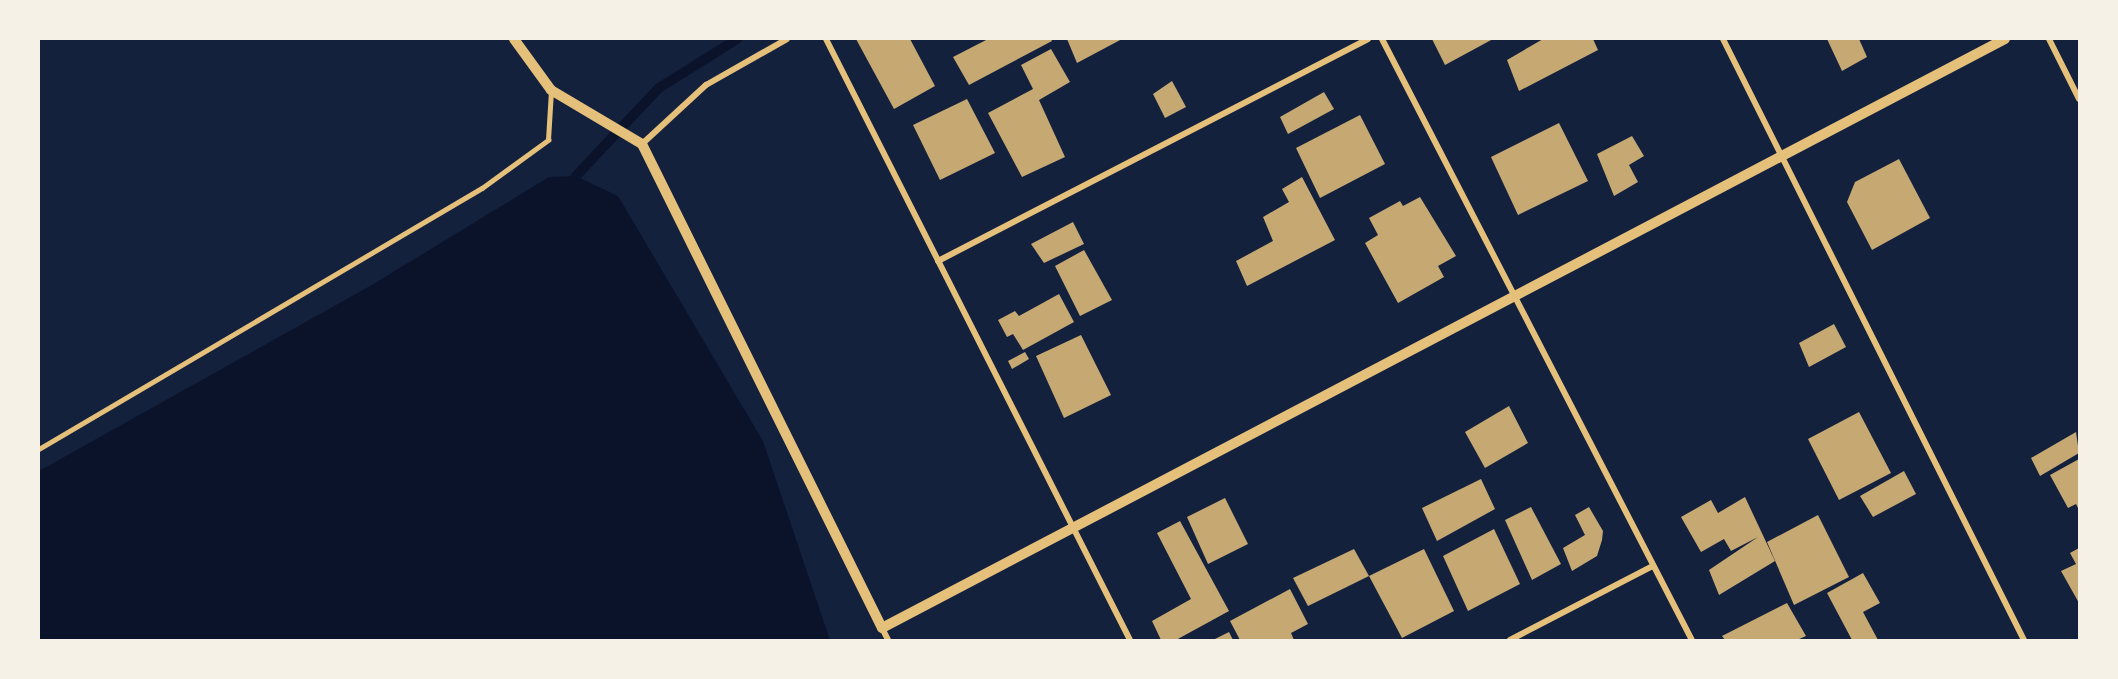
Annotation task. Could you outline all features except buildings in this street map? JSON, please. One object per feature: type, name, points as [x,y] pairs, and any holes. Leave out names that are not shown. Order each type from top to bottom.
[{"type":"street","points":[[514,39],[551,90],[642,144],[888,640]]},
{"type":"street","points":[[642,144],[706,85],[787,39]]},
{"type":"street","points":[[826,39],[1130,640]]},
{"type":"street","points":[[938,261],[1368,39]]},
{"type":"street","points":[[1382,39],[1692,640]]},
{"type":"street","points":[[1723,39],[2024,640]]},
{"type":"street","points":[[882,628],[1515,299],[2005,39]]},
{"type":"street","points":[[2049,39],[2079,99]]},
{"type":"street","points":[[1510,640],[1653,566]]},
{"type":"lane","points":[[39,449],[482,189],[548,140],[551,90]]},
{"type":"water","points":[[576,176],[618,196],[763,441],[830,640],[39,640],[39,471],[370,286],[549,177]]},
{"type":"waterway","points":[[576,176],[659,88],[737,39]]}]
